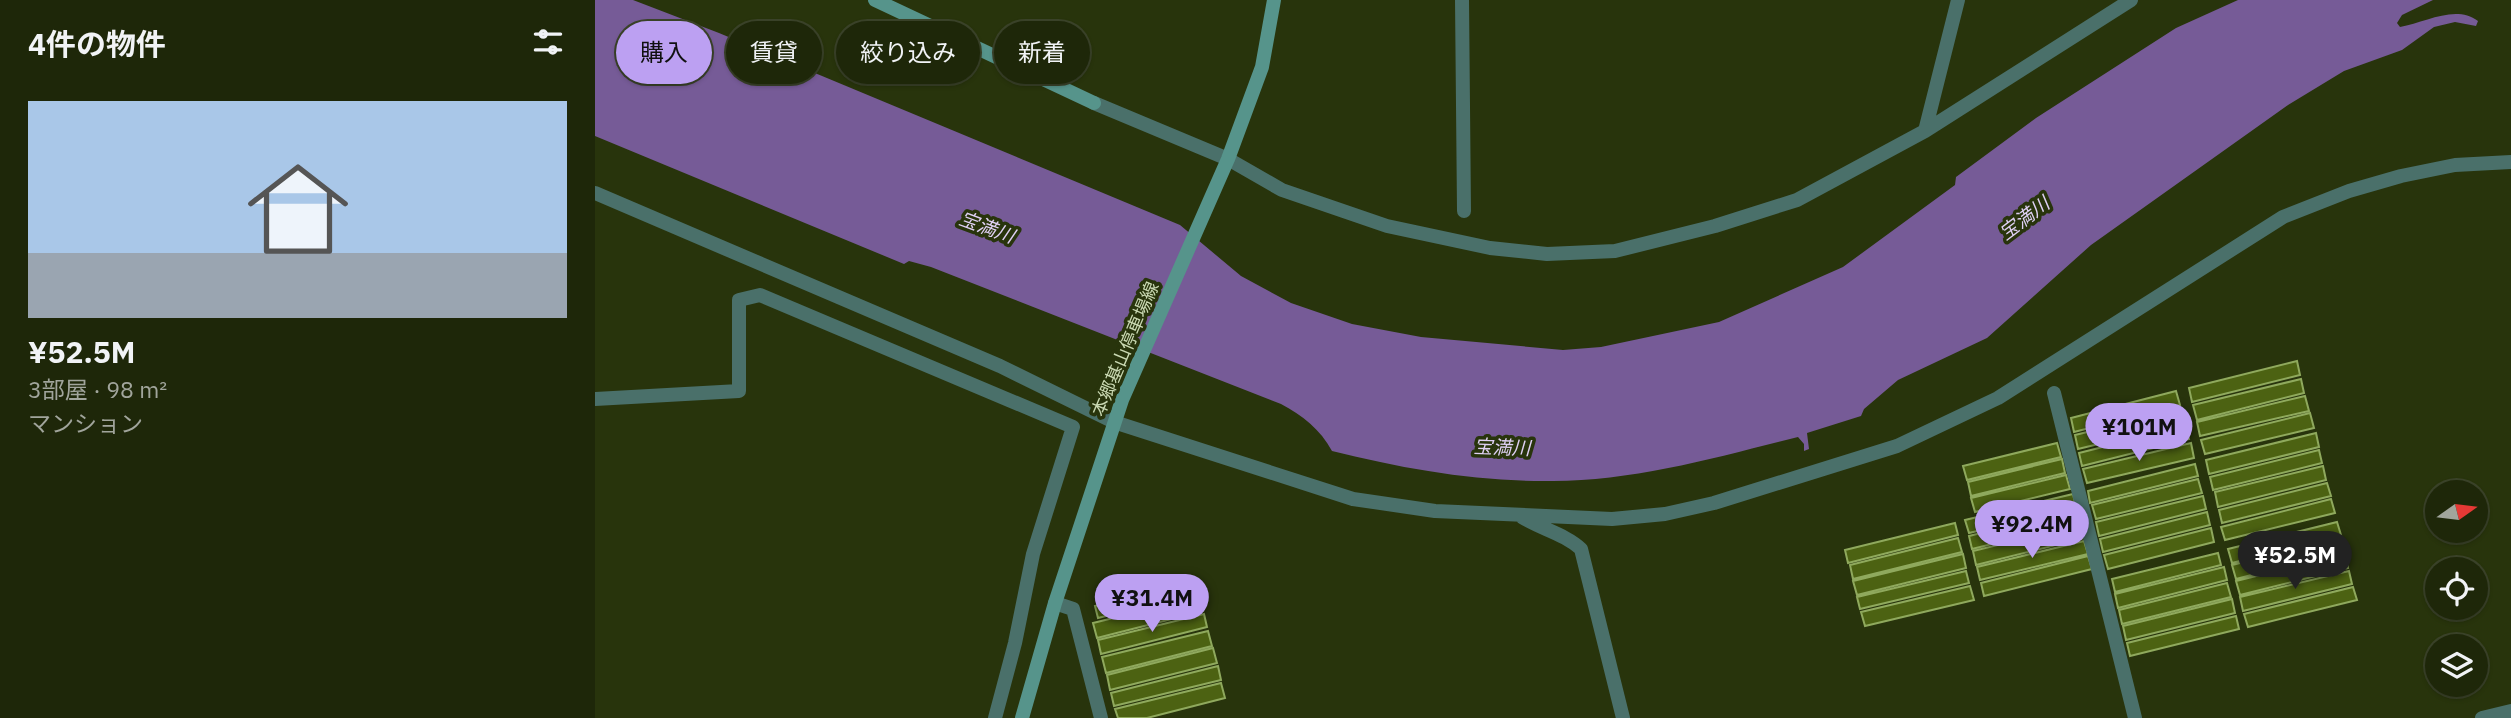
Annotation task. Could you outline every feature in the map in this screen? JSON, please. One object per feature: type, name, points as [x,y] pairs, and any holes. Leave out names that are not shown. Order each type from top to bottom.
[{"type":"main road","points":[[875,0],[1094,103]]},
{"type":"main road","name":"本郷基山停車場線","points":[[1023,718],[1055,603],[1114,422],[1226,164],[1262,67],[1274,0]]},
{"type":"street","points":[[1462,0],[1464,211]]},
{"type":"street","points":[[1925,131],[1958,0]]},
{"type":"street","points":[[1094,103],[1282,190],[1387,226],[1490,248],[1547,254],[1601,251],[1715,226],[1797,200],[1925,131],[2131,0]]},
{"type":"street","points":[[595,193],[1000,366],[1114,422],[1353,499],[1434,511],[1612,519],[1665,514],[1714,503],[1897,446],[1999,398],[2283,217],[2349,191],[2401,176],[2455,165],[2511,163]]},
{"type":"street","points":[[595,399],[739,391],[739,300],[760,295],[1073,427],[1033,554],[1015,643],[995,718]]},
{"type":"street","points":[[2054,393],[2135,718]]},
{"type":"street","points":[[1518,515],[1547,532],[1570,539],[1581,549],[1623,718]]},
{"type":"street","points":[[1055,603],[1073,609],[1101,718]]},
{"type":"street","points":[[2482,718],[2511,711]]},
{"type":"water","name":"宝満川","points":[[595,0],[633,0],[688,21],[616,21],[616,84],[712,84],[712,30],[726,36],[726,84],[822,84],[822,76],[1180,225],[1241,276],[1291,303],[1352,324],[1421,337],[1563,350],[1601,347],[1719,322],[1843,267],[1955,185],[1956,177],[2036,118],[2176,28],[2238,0],[2433,0],[2402,15],[2397,23],[2400,27],[2450,14],[2469,16],[2478,21],[2476,26],[2455,22],[2434,27],[2402,50],[2344,71],[2288,105],[2091,245],[1987,338],[1898,380],[1864,409],[1861,416],[1807,433],[1809,449],[1804,451],[1804,444],[1798,437],[1707,460],[1584,480],[1525,481],[1441,473],[1332,451],[1310,424],[1281,404],[931,267],[909,261],[904,264],[595,136]]},
{"type":"building","points":[[2297,361],[2300,375],[2192,402],[2189,388]]},
{"type":"building","points":[[2301,379],[2304,393],[2197,420],[2193,405]]},
{"type":"building","points":[[2176,391],[2180,405],[2074,432],[2071,418]]},
{"type":"building","points":[[2305,396],[2309,411],[2200,436],[2197,422]]},
{"type":"building","points":[[2181,409],[2185,423],[2078,449],[2075,435]]},
{"type":"building","points":[[2310,413],[2314,428],[2205,454],[2201,440]]},
{"type":"building","points":[[2186,426],[2189,439],[2082,466],[2079,453]]},
{"type":"building","points":[[2316,433],[2319,447],[2209,474],[2206,460]]},
{"type":"building","points":[[2057,443],[2061,457],[1967,480],[1963,466]]},
{"type":"building","points":[[2191,443],[2194,458],[2087,483],[2083,469]]},
{"type":"building","points":[[2319,450],[2322,463],[2213,490],[2210,477]]},
{"type":"building","points":[[2062,459],[2065,473],[1971,496],[1968,482]]},
{"type":"building","points":[[2195,464],[2198,476],[2090,503],[2088,491]]},
{"type":"building","points":[[2323,466],[2326,480],[2218,507],[2215,492]]},
{"type":"building","points":[[2066,475],[2070,489],[1975,512],[1971,498]]},
{"type":"building","points":[[2198,479],[2202,493],[2096,519],[2092,505]]},
{"type":"building","points":[[2327,483],[2331,496],[2222,523],[2219,510]]},
{"type":"building","points":[[2073,494],[2076,507],[1969,533],[1965,520]]},
{"type":"building","points":[[2203,496],[2206,509],[2099,536],[2096,522]]},
{"type":"building","points":[[2331,499],[2335,513],[2225,540],[2221,527]]},
{"type":"building","points":[[2077,509],[2080,522],[1972,549],[1969,536]]},
{"type":"building","points":[[2207,512],[2210,525],[2103,552],[2100,539]]},
{"type":"building","points":[[2337,522],[2341,535],[2232,563],[2228,549]]},
{"type":"building","points":[[1955,523],[1958,535],[1848,563],[1845,550]]},
{"type":"building","points":[[2081,525],[2084,538],[1976,565],[1973,551]]},
{"type":"building","points":[[2211,528],[2214,542],[2108,569],[2104,555]]},
{"type":"building","points":[[1958,538],[1962,552],[1853,579],[1850,565]]},
{"type":"building","points":[[2342,538],[2345,551],[2236,579],[2232,565]]},
{"type":"building","points":[[2084,541],[2088,554],[1980,580],[1977,567]]},
{"type":"building","points":[[2218,553],[2221,565],[2115,592],[2112,579]]},
{"type":"building","points":[[1963,554],[1966,568],[1857,595],[1853,581]]},
{"type":"building","points":[[2345,554],[2348,568],[2240,595],[2236,581]]},
{"type":"building","points":[[2088,556],[2092,569],[1984,596],[1981,583]]},
{"type":"building","points":[[2224,567],[2227,580],[2118,608],[2115,594]]},
{"type":"building","points":[[1966,571],[1969,583],[1860,609],[1857,597]]},
{"type":"building","points":[[2349,571],[2352,584],[2243,611],[2240,597]]},
{"type":"building","points":[[1196,581],[1199,593],[1098,618],[1095,606]]},
{"type":"building","points":[[2227,583],[2231,597],[2122,624],[2119,610]]},
{"type":"building","points":[[1970,586],[1974,600],[1865,626],[1861,612]]},
{"type":"building","points":[[2353,587],[2357,600],[2248,627],[2244,614]]},
{"type":"building","points":[[1199,597],[1203,611],[1097,638],[1093,623]]},
{"type":"building","points":[[2232,599],[2235,613],[2126,640],[2123,626]]},
{"type":"building","points":[[1204,614],[1207,627],[1101,654],[1098,640]]},
{"type":"building","points":[[2236,616],[2239,629],[2130,656],[2127,643]]},
{"type":"building","points":[[1208,631],[1212,646],[1106,673],[1102,657]]},
{"type":"building","points":[[1213,648],[1217,663],[1110,690],[1107,675]]},
{"type":"building","points":[[1218,666],[1221,680],[1114,706],[1111,693]]},
{"type":"building","points":[[1221,683],[1225,698],[1147,718],[1118,718],[1115,709]]}]
